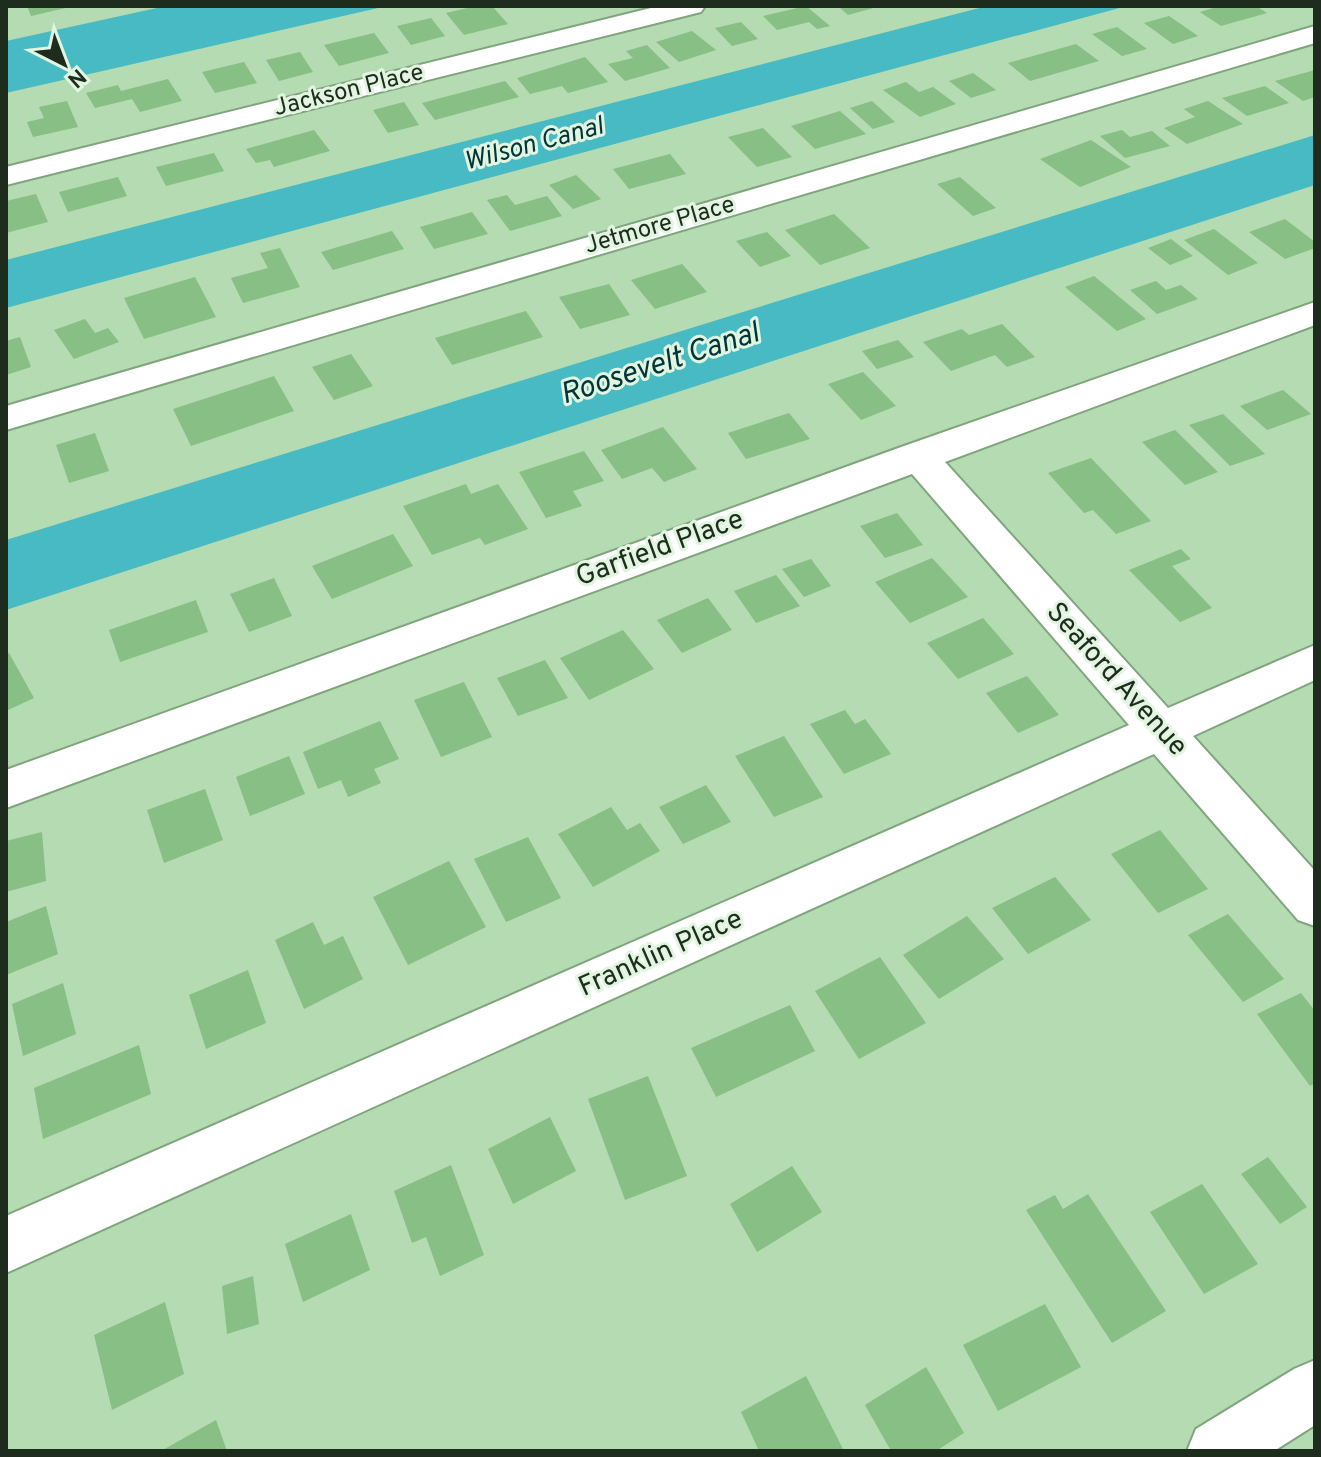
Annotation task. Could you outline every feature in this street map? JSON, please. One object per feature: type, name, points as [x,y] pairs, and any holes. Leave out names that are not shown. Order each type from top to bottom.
[{"type":"street","name":"Jackson Place","points":[[6,176],[692,6]]},
{"type":"street","name":"Jetmore Place","points":[[6,418],[1315,34]]},
{"type":"street","name":"Garfield Place","points":[[6,789],[917,455],[1315,313]]},
{"type":"street","name":"Seaford Avenue","points":[[917,455],[1315,905]]},
{"type":"street","name":"Franklin Place","points":[[6,1245],[1315,662]]},
{"type":"street","points":[[1218,1451],[1315,1390]]},
{"type":"water","points":[[166,6],[387,6],[6,93],[6,41]]},
{"type":"water","name":"Wilson Canal","points":[[987,6],[1127,6],[6,308],[6,260]]},
{"type":"water","name":"Roosevelt Canal","points":[[1315,135],[1315,185],[6,610],[6,540]]},
{"type":"building","points":[[27,6],[70,6],[70,7],[31,16]]},
{"type":"building","points":[[476,6],[492,6],[508,24],[464,35],[446,13]]},
{"type":"building","points":[[806,6],[830,26],[817,29],[809,22],[777,30],[763,16]]},
{"type":"building","points":[[838,6],[877,6],[877,7],[848,15]]},
{"type":"building","points":[[1220,6],[1256,6],[1267,13],[1221,26],[1200,12]]},
{"type":"building","points":[[1169,16],[1198,36],[1173,44],[1144,23]]},
{"type":"building","points":[[431,18],[445,36],[411,45],[397,26]]},
{"type":"building","points":[[741,22],[758,39],[732,46],[715,28]]},
{"type":"building","points":[[1117,27],[1147,49],[1122,56],[1092,34]]},
{"type":"building","points":[[692,31],[716,50],[679,62],[656,42]]},
{"type":"building","points":[[374,33],[389,53],[339,66],[324,45]]},
{"type":"building","points":[[1076,44],[1099,61],[1030,81],[1008,63]]},
{"type":"building","points":[[647,45],[670,68],[625,81],[608,64],[633,58],[626,51]]},
{"type":"building","points":[[300,52],[313,72],[279,81],[266,60]]},
{"type":"building","points":[[585,57],[608,82],[568,93],[562,86],[530,94],[517,78]]},
{"type":"building","points":[[244,62],[257,83],[215,93],[202,72]]},
{"type":"building","points":[[1315,70],[1315,97],[1303,101],[1275,81]]},
{"type":"building","points":[[973,73],[996,90],[971,98],[949,81]]},
{"type":"building","points":[[168,79],[182,101],[140,112],[132,99],[95,108],[86,93],[118,85],[121,91]]},
{"type":"building","points":[[505,81],[519,97],[435,120],[422,103]]},
{"type":"building","points":[[906,82],[919,92],[933,87],[956,104],[920,117],[883,90]]},
{"type":"building","points":[[1265,86],[1289,103],[1247,116],[1222,98]]},
{"type":"building","points":[[67,101],[78,127],[33,137],[27,122],[44,118],[39,107]]},
{"type":"building","points":[[872,101],[895,122],[873,129],[850,108]]},
{"type":"building","points":[[1208,101],[1243,124],[1187,144],[1164,128],[1195,117],[1184,109]]},
{"type":"building","points":[[404,102],[419,125],[388,133],[373,110]]},
{"type":"building","points":[[840,111],[866,134],[815,149],[791,126]]},
{"type":"building","points":[[763,128],[792,157],[757,167],[728,137]]},
{"type":"building","points":[[314,130],[330,151],[274,167],[270,160],[256,163],[246,149]]},
{"type":"building","points":[[1122,130],[1130,137],[1152,131],[1170,146],[1125,158],[1100,136]]},
{"type":"building","points":[[1091,140],[1131,167],[1080,187],[1040,159]]},
{"type":"building","points":[[214,153],[224,171],[166,186],[156,167]]},
{"type":"building","points":[[670,154],[686,174],[629,189],[613,169]]},
{"type":"building","points":[[576,175],[601,199],[573,209],[549,185]]},
{"type":"building","points":[[118,177],[127,196],[68,212],[59,192]]},
{"type":"building","points":[[960,177],[996,208],[973,216],[937,184]]},
{"type":"building","points":[[36,194],[48,222],[6,233],[6,201]]},
{"type":"building","points":[[507,195],[515,205],[547,196],[562,216],[510,231],[487,200]]},
{"type":"building","points":[[472,212],[488,234],[434,249],[420,227]]},
{"type":"building","points":[[834,214],[870,248],[820,265],[785,230]]},
{"type":"building","points":[[1285,219],[1315,242],[1315,248],[1285,259],[1249,232]]},
{"type":"building","points":[[1214,229],[1258,263],[1228,275],[1184,240]]},
{"type":"building","points":[[392,231],[404,249],[333,270],[321,252]]},
{"type":"building","points":[[767,232],[791,256],[760,267],[736,241]]},
{"type":"building","points":[[1171,239],[1193,256],[1170,265],[1148,248]]},
{"type":"building","points":[[280,248],[300,287],[243,303],[231,278],[268,268],[260,253]]},
{"type":"building","points":[[682,264],[707,292],[655,309],[631,280]]},
{"type":"building","points":[[1094,276],[1146,319],[1117,331],[1065,287]]},
{"type":"building","points":[[195,277],[216,317],[144,339],[124,298]]},
{"type":"building","points":[[1156,281],[1166,290],[1181,285],[1198,299],[1157,314],[1130,290]]},
{"type":"building","points":[[609,284],[630,315],[580,329],[559,297]]},
{"type":"building","points":[[526,311],[543,337],[452,365],[435,338]]},
{"type":"building","points":[[85,319],[95,333],[108,328],[119,342],[74,359],[54,330]]},
{"type":"building","points":[[1002,324],[1035,357],[1007,367],[995,355],[951,371],[923,342],[962,329],[969,335]]},
{"type":"building","points":[[20,337],[31,367],[6,375],[6,341]]},
{"type":"building","points":[[898,340],[914,357],[877,369],[862,351]]},
{"type":"building","points":[[351,354],[373,386],[334,400],[312,367]]},
{"type":"building","points":[[863,372],[896,406],[861,420],[828,384]]},
{"type":"building","points":[[274,376],[294,411],[191,446],[173,409]]},
{"type":"building","points":[[1283,390],[1311,414],[1267,430],[1240,406]]},
{"type":"building","points":[[789,413],[810,439],[746,459],[728,433]]},
{"type":"building","points":[[1223,414],[1265,454],[1230,466],[1189,425]]},
{"type":"building","points":[[663,427],[697,469],[664,482],[652,468],[622,479],[601,450]]},
{"type":"building","points":[[1175,430],[1218,472],[1185,485],[1142,442]]},
{"type":"building","points":[[95,433],[109,471],[69,483],[56,445]]},
{"type":"building","points":[[584,451],[604,481],[573,491],[582,506],[546,518],[519,472]]},
{"type":"building","points":[[1091,458],[1151,521],[1116,534],[1093,510],[1084,513],[1048,473]]},
{"type":"building","points":[[466,484],[471,494],[498,484],[528,529],[485,545],[480,538],[432,555],[403,506]]},
{"type":"building","points":[[897,513],[923,545],[885,558],[860,526]]},
{"type":"building","points":[[393,534],[413,566],[332,599],[312,566]]},
{"type":"building","points":[[1181,549],[1191,559],[1172,566],[1212,608],[1180,622],[1129,570]]},
{"type":"building","points":[[932,558],[968,597],[910,623],[875,582]]},
{"type":"building","points":[[811,559],[831,586],[804,597],[782,569]]},
{"type":"building","points":[[776,575],[800,606],[756,623],[734,591]]},
{"type":"building","points":[[274,578],[292,616],[249,632],[230,594]]},
{"type":"building","points":[[708,598],[732,630],[682,653],[657,620]]},
{"type":"building","points":[[196,600],[208,632],[120,662],[109,630]]},
{"type":"building","points":[[983,618],[1014,654],[958,679],[927,643]]},
{"type":"building","points":[[623,630],[654,669],[589,700],[560,658]]},
{"type":"building","points":[[9,653],[34,698],[6,711],[6,654]]},
{"type":"building","points":[[545,660],[568,698],[518,716],[497,678]]},
{"type":"building","points":[[1027,676],[1059,715],[1018,733],[986,693]]},
{"type":"building","points":[[464,682],[492,737],[441,757],[414,700]]},
{"type":"building","points":[[845,710],[855,724],[865,719],[891,754],[844,774],[810,724]]},
{"type":"building","points":[[380,721],[399,759],[374,769],[381,783],[348,797],[341,780],[318,789],[303,752]]},
{"type":"building","points":[[784,736],[823,797],[774,817],[735,756]]},
{"type":"building","points":[[289,756],[305,794],[250,816],[236,777]]},
{"type":"building","points":[[706,785],[731,822],[683,844],[659,807]]},
{"type":"building","points":[[205,789],[223,840],[164,863],[147,810]]},
{"type":"building","points":[[611,807],[627,830],[640,823],[660,851],[593,887],[558,834]]},
{"type":"building","points":[[1160,830],[1208,889],[1158,913],[1111,854]]},
{"type":"building","points":[[42,832],[46,881],[6,892],[6,841]]},
{"type":"building","points":[[528,837],[561,898],[506,922],[474,859]]},
{"type":"building","points":[[449,861],[486,927],[408,965],[373,897]]},
{"type":"building","points":[[1055,877],[1091,920],[1028,954],[992,908]]},
{"type":"building","points":[[46,906],[58,954],[6,975],[6,922]]},
{"type":"building","points":[[1228,914],[1284,979],[1243,1002],[1188,935]]},
{"type":"building","points":[[967,916],[1004,959],[939,999],[903,955]]},
{"type":"building","points":[[313,922],[324,945],[343,936],[363,979],[304,1009],[275,940]]},
{"type":"building","points":[[880,957],[926,1023],[859,1059],[815,991]]},
{"type":"building","points":[[248,970],[266,1023],[206,1049],[189,995]]},
{"type":"building","points":[[63,983],[76,1034],[23,1056],[12,1004]]},
{"type":"building","points":[[1301,993],[1315,1011],[1315,1083],[1310,1086],[1257,1014]]},
{"type":"building","points":[[790,1005],[815,1051],[716,1097],[691,1048]]},
{"type":"building","points":[[139,1045],[151,1094],[43,1139],[34,1088]]},
{"type":"building","points":[[648,1076],[687,1176],[625,1200],[588,1099]]},
{"type":"building","points":[[550,1117],[576,1171],[513,1204],[488,1149]]},
{"type":"building","points":[[1268,1157],[1307,1207],[1280,1224],[1241,1174]]},
{"type":"building","points":[[451,1165],[484,1255],[440,1276],[426,1237],[412,1243],[394,1191]]},
{"type":"building","points":[[792,1166],[822,1212],[757,1252],[730,1204]]},
{"type":"building","points":[[1202,1184],[1258,1264],[1204,1294],[1150,1212]]},
{"type":"building","points":[[1088,1194],[1166,1311],[1112,1343],[1026,1210],[1055,1195],[1063,1209]]},
{"type":"building","points":[[351,1214],[370,1270],[303,1302],[285,1244]]},
{"type":"building","points":[[253,1276],[259,1324],[227,1334],[222,1286]]},
{"type":"building","points":[[165,1302],[184,1374],[112,1410],[94,1335]]},
{"type":"building","points":[[1045,1304],[1081,1367],[998,1411],[963,1345]]},
{"type":"building","points":[[926,1367],[964,1433],[936,1451],[891,1451],[865,1405]]},
{"type":"building","points":[[806,1376],[844,1451],[759,1451],[741,1412]]},
{"type":"building","points":[[216,1420],[227,1451],[161,1451]]}]
